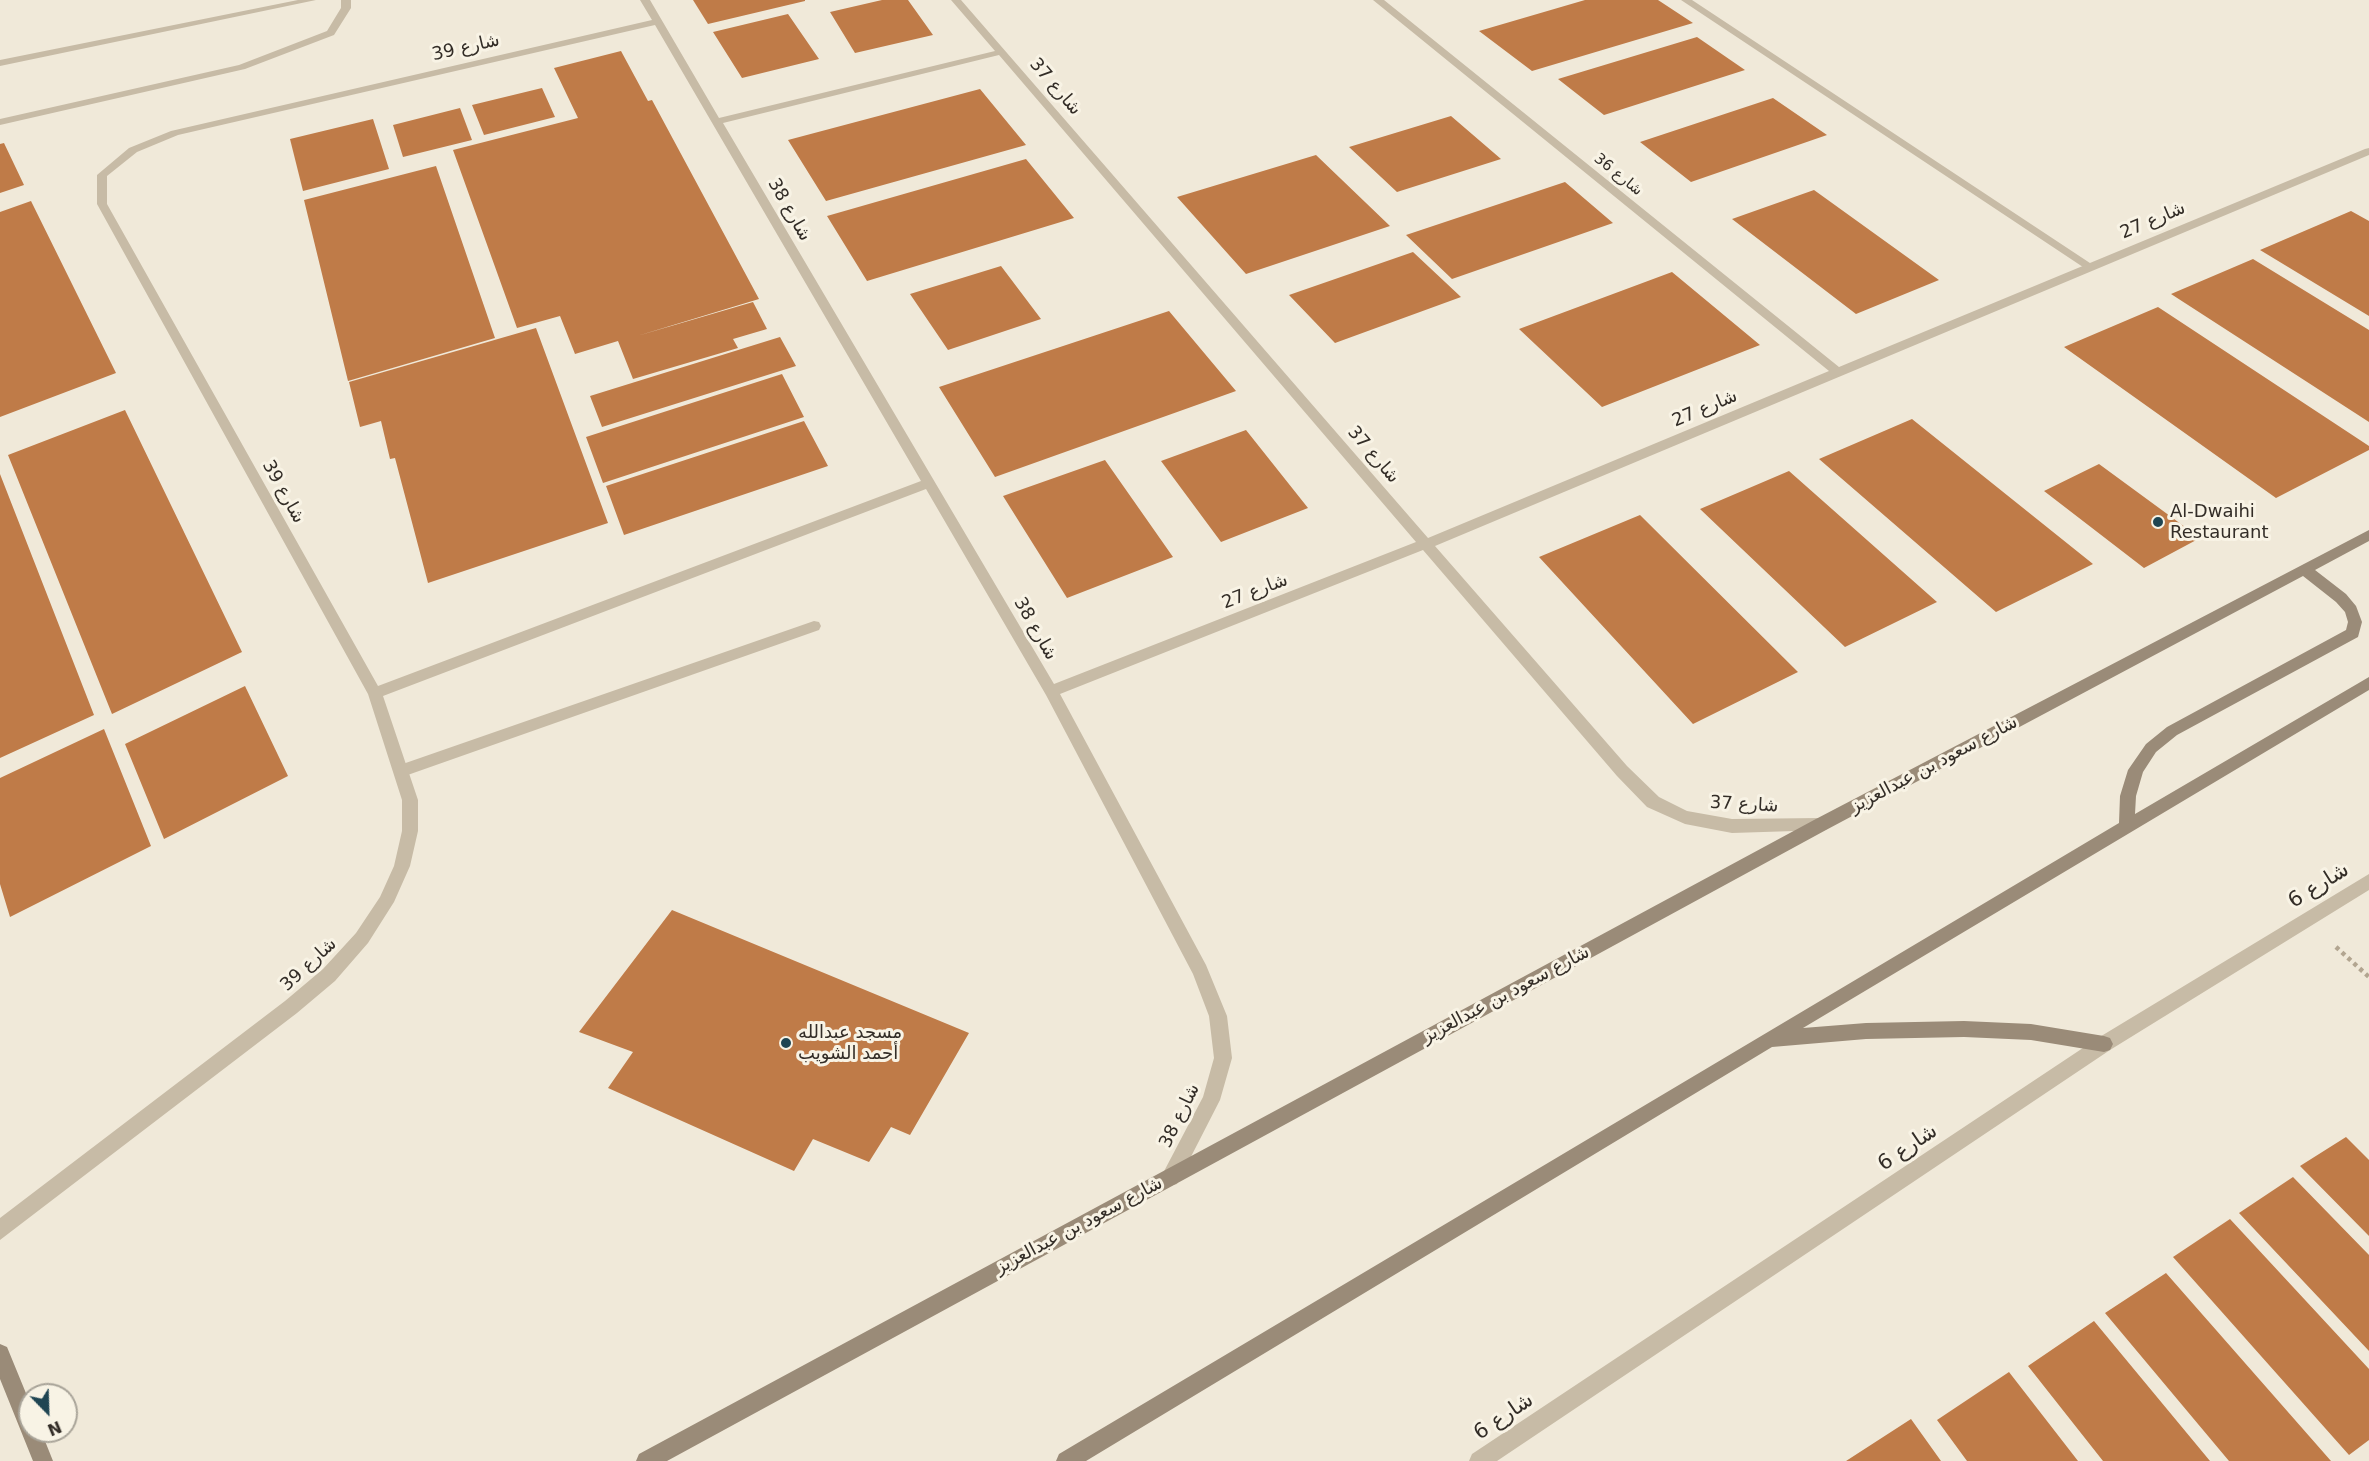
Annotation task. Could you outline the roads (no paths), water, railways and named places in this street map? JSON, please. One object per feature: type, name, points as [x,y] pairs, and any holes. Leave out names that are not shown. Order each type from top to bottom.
[{"type":"main road","name":"شارع سعود بن عبدالعزيز","points":[[646,1461],[1820,825],[2369,535]]},
{"type":"main road","points":[[2127,826],[2128,796],[2136,770],[2151,748],[2172,731],[2353,633],[2355,622],[2351,610],[2341,598],[2304,569]]},
{"type":"main road","points":[[1066,1461],[1767,1040],[2369,683]]},
{"type":"main road","points":[[1767,1040],[1866,1031],[1964,1029],[2031,1032],[2104,1044]]},
{"type":"main road","points":[[0,1354],[18,1398]]},
{"type":"main road","points":[[36,1443],[43,1461]]},
{"type":"street","points":[[0,63],[311,0]]},
{"type":"street","points":[[0,122],[242,67],[331,33],[346,8],[346,0]]},
{"type":"street","name":"شارع 38","points":[[645,0],[1051,691],[1200,971],[1218,1016],[1223,1058],[1211,1101],[1170,1177]]},
{"type":"street","name":"شارع 37","points":[[956,0],[1622,771],[1653,802],[1685,818],[1732,826],[1820,825]]},
{"type":"street","name":"شارع 36","points":[[1378,0],[1839,373]]},
{"type":"street","points":[[1686,0],[2090,267]]},
{"type":"street","name":"شارع 39","points":[[0,1230],[291,1007],[329,975],[362,938],[386,902],[402,866],[410,831],[410,810],[402,771],[375,693],[102,204],[102,175],[133,150],[175,133],[657,22]]},
{"type":"street","points":[[716,122],[1001,52]]},
{"type":"street","name":"شارع 27","points":[[1051,691],[1426,544],[2369,151]]},
{"type":"street","points":[[375,693],[929,483]]},
{"type":"street","points":[[402,771],[814,626]]},
{"type":"street","name":"شارع 6","points":[[1479,1461],[2104,1044],[2369,881]]},
{"type":"place","name":"Al-Dwaihi Restaurant","points":[[2158,522]]},
{"type":"place","name":"مسجد عبدالله أحمد الشويب","points":[[786,1043]]}]
